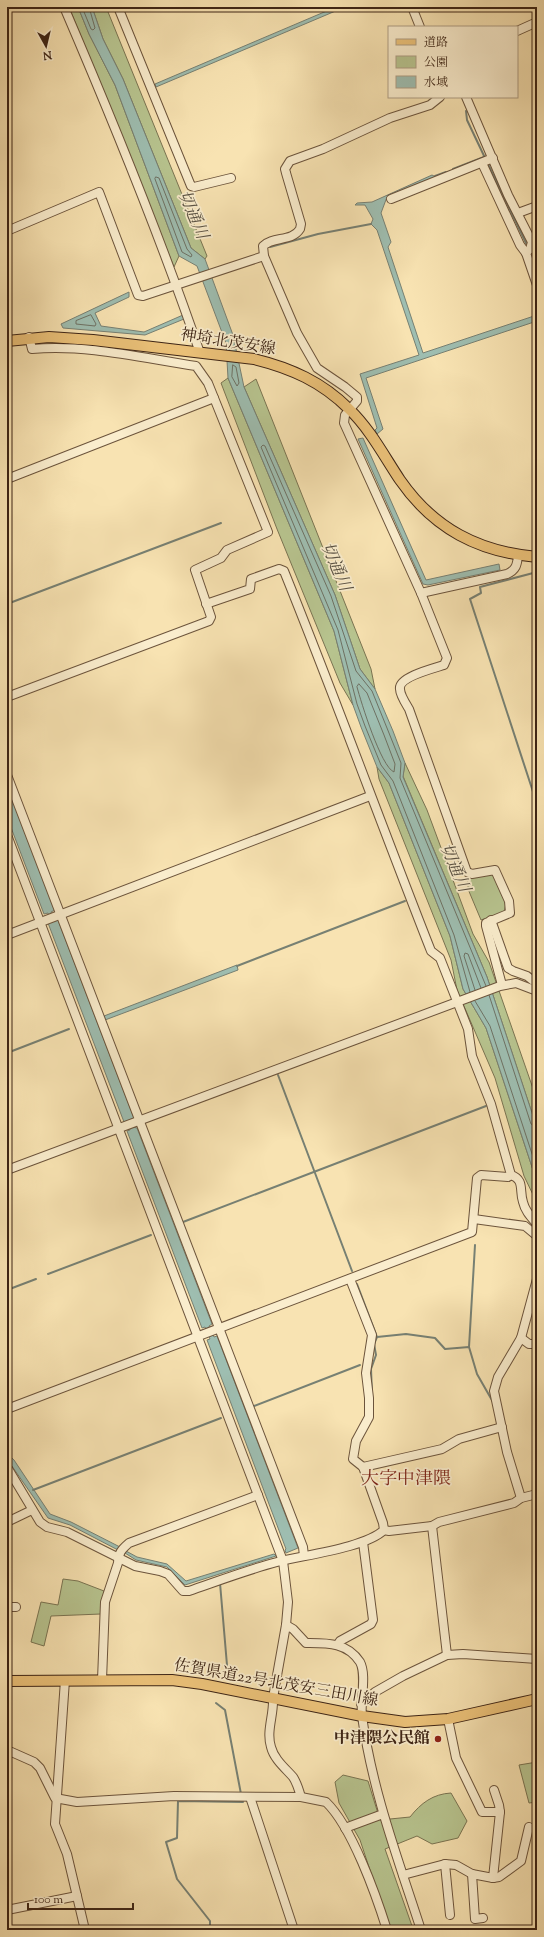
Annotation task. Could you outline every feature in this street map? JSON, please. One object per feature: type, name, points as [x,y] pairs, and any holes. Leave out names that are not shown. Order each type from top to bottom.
[{"type":"main road","name":"神埼北茂安線","points":[[7,341],[49,336],[92,340],[254,359],[276,364],[302,374],[323,386],[350,409],[372,437],[401,482],[427,513],[448,529],[470,542],[518,556],[537,557]]},
{"type":"main road","name":"佐賀県道22号北茂安三田川線","points":[[7,1681],[172,1680],[202,1684],[362,1716],[405,1722],[448,1719],[537,1700]]},
{"type":"street","points":[[64,7],[98,86],[177,285],[200,353]]},
{"type":"street","points":[[118,7],[191,186],[230,178]]},
{"type":"street","points":[[412,7],[420,26]]},
{"type":"street","points":[[518,31],[537,22]]},
{"type":"street","points":[[439,98],[430,105],[390,118],[323,149],[290,161],[285,169],[301,224],[300,229],[293,236],[267,242],[263,246],[264,256],[297,333],[317,368],[357,397],[357,401],[345,415],[344,423],[421,593],[447,658],[447,662],[444,665],[407,678],[401,684],[400,689],[409,709],[467,872],[472,874],[495,870],[509,901],[510,913],[486,923],[501,985]]},
{"type":"street","points":[[466,98],[487,161],[520,245],[526,253],[537,285]]},
{"type":"street","points":[[391,199],[487,161]]},
{"type":"street","points":[[487,161],[518,213],[532,242],[530,249],[526,253]]},
{"type":"street","points":[[7,231],[99,192],[138,295],[143,296],[264,256]]},
{"type":"street","points":[[518,213],[537,206]]},
{"type":"street","points":[[7,697],[209,621],[211,617],[195,570],[221,558],[227,550],[268,532],[208,383],[196,366],[82,349],[49,347],[32,349],[29,338]]},
{"type":"street","points":[[7,479],[214,398]]},
{"type":"street","points":[[421,593],[507,574],[514,571],[518,565],[518,556]]},
{"type":"street","points":[[206,604],[250,589],[251,579],[279,569],[284,571],[329,682],[370,796],[431,951],[440,958],[459,1002],[468,1029],[472,1056],[491,1104],[511,1175]]},
{"type":"street","points":[[7,775],[118,1129],[283,1561],[288,1602],[286,1625],[273,1698],[274,1708],[268,1732],[271,1748],[281,1765],[298,1785],[301,1797]]},
{"type":"street","points":[[7,935],[370,796]]},
{"type":"street","points":[[7,835],[51,918],[134,1124],[213,1331],[303,1547],[304,1556]]},
{"type":"street","points":[[491,920],[508,968],[527,976],[537,984]]},
{"type":"street","points":[[7,1170],[134,1124],[501,985],[516,983],[522,984],[537,991]]},
{"type":"street","points":[[7,1409],[472,1232],[477,1178],[481,1175],[511,1175],[518,1178],[521,1183],[522,1201],[526,1211],[537,1224]]},
{"type":"street","points":[[474,1219],[525,1226],[537,1236]]},
{"type":"street","points":[[350,1279],[372,1335],[366,1373],[369,1398],[369,1417],[356,1441],[353,1459],[363,1467],[384,1523],[384,1530]]},
{"type":"street","points":[[521,1498],[494,1391],[495,1384],[521,1338],[537,1279]]},
{"type":"street","points":[[521,1338],[529,1344],[537,1344]]},
{"type":"street","points":[[363,1467],[442,1449],[459,1439],[502,1427]]},
{"type":"street","points":[[7,1467],[40,1522],[47,1527],[67,1532],[120,1553],[135,1566],[168,1574],[183,1590],[189,1591],[283,1561],[363,1542],[377,1536],[384,1530],[389,1531],[432,1526],[439,1522],[462,1515],[514,1503],[521,1498],[537,1494]]},
{"type":"street","points":[[102,1680],[105,1602],[120,1553],[129,1543],[258,1495]]},
{"type":"street","points":[[7,1522],[32,1510]]},
{"type":"street","points":[[432,1526],[447,1655]]},
{"type":"street","points":[[338,1644],[340,1641],[371,1624],[373,1620],[368,1567],[363,1542]]},
{"type":"street","points":[[286,1625],[293,1629],[306,1643],[338,1644],[350,1651],[360,1663],[363,1679],[361,1704],[362,1716],[373,1775],[383,1814],[421,1930]]},
{"type":"street","points":[[361,1704],[375,1692],[403,1676],[447,1655],[463,1654],[537,1659]]},
{"type":"street","points":[[65,1680],[55,1798],[55,1824],[67,1854],[85,1930]]},
{"type":"street","points":[[448,1719],[456,1758],[482,1812],[500,1812]]},
{"type":"street","points":[[7,1750],[34,1762],[40,1768],[55,1798]]},
{"type":"street","points":[[493,1878],[500,1812],[494,1790]]},
{"type":"street","points":[[55,1798],[77,1802],[174,1796],[250,1796],[301,1797],[326,1802],[345,1828],[370,1880],[387,1930]]},
{"type":"street","points":[[250,1796],[294,1930]]},
{"type":"street","points":[[345,1828],[383,1814]]},
{"type":"street","points":[[403,1875],[445,1864],[456,1865],[472,1874],[493,1878],[499,1877],[520,1861],[529,1826]]},
{"type":"street","points":[[445,1864],[450,1915]]},
{"type":"street","points":[[472,1874],[475,1919],[484,1918]]},
{"type":"street","points":[[7,1910],[77,1896]]},
{"type":"green space","points":[[69,7],[78,7],[89,34],[115,85],[179,256],[174,267]]},
{"type":"green space","points":[[92,7],[106,7],[207,256],[205,259],[191,248],[123,79],[103,39]]},
{"type":"green space","points":[[228,378],[334,631],[353,705],[340,683],[277,529],[221,383]]},
{"type":"green space","points":[[256,379],[371,669],[375,689],[360,669],[335,595],[244,387]]},
{"type":"green space","points":[[405,763],[427,810],[473,934],[489,962],[537,1100],[537,1128],[487,977],[403,776]]},
{"type":"green space","points":[[377,767],[389,783],[450,936],[463,989],[486,1028],[537,1182],[537,1203],[524,1176],[495,1078],[457,990],[451,960],[379,779]]},
{"type":"green space","points":[[493,874],[506,904],[504,912],[481,920],[468,889],[468,878]]},
{"type":"green space","points":[[63,1579],[78,1581],[104,1591],[101,1614],[51,1616],[44,1646],[31,1642],[41,1602],[58,1605]]},
{"type":"green space","points":[[537,1762],[537,1802],[529,1803],[519,1765]]},
{"type":"green space","points":[[343,1775],[368,1781],[380,1820],[410,1817],[419,1807],[433,1797],[451,1793],[467,1821],[458,1838],[432,1844],[417,1836],[385,1849],[412,1926],[411,1930],[390,1930],[360,1840],[339,1803],[335,1782]]},
{"type":"water","points":[[78,7],[92,7],[103,39],[123,79],[191,248],[205,259],[233,335],[244,387],[335,595],[360,669],[375,689],[393,731],[405,763],[403,777],[487,977],[537,1128],[537,1182],[486,1028],[463,989],[450,936],[389,783],[377,767],[361,727],[353,705],[334,631],[228,378],[226,343],[197,266],[179,256],[115,85],[89,34]]},
{"type":"water","points":[[336,7],[345,7],[156,87],[155,84]]},
{"type":"water","points":[[432,175],[436,177],[387,197],[381,213],[391,242],[388,247],[423,353],[537,315],[537,321],[366,378],[383,429],[377,434],[375,430],[377,428],[360,374],[419,355],[377,230],[371,224],[373,219],[365,205],[355,205],[357,203],[372,202]]},
{"type":"water","points":[[129,292],[129,297],[95,313],[101,326],[144,332],[183,315],[184,319],[145,335],[63,328],[61,324]]},
{"type":"water","points":[[363,438],[426,580],[499,564],[500,570],[428,585],[423,584],[358,439]]},
{"type":"water","points":[[7,785],[55,910],[51,912],[55,921],[58,920],[134,1118],[131,1120],[133,1127],[137,1128],[212,1324],[209,1326],[214,1337],[217,1336],[298,1548],[286,1553],[286,1549],[207,1340],[210,1339],[205,1327],[202,1328],[127,1131],[130,1130],[127,1121],[124,1122],[48,923],[51,922],[48,913],[44,914],[7,817]]},
{"type":"water","points":[[237,965],[238,970],[105,1020],[104,1016]]},
{"type":"water","points":[[7,1453],[14,1460],[50,1514],[71,1522],[120,1547],[118,1550],[70,1525],[48,1518],[7,1459]]},
{"type":"water","points":[[126,1551],[137,1557],[167,1564],[186,1581],[274,1554],[276,1556],[185,1585],[167,1567],[136,1560],[125,1553]]},
{"type":"waterway","points":[[466,111],[467,120],[486,160]]},
{"type":"waterway","points":[[453,169],[484,157]]},
{"type":"waterway","points":[[488,164],[526,243]]},
{"type":"waterway","points":[[435,176],[446,172]]},
{"type":"waterway","points":[[270,247],[318,234],[371,224]]},
{"type":"waterway","points":[[7,604],[221,523]]},
{"type":"waterway","points":[[537,572],[480,587],[481,593],[470,599],[537,804]]},
{"type":"waterway","points":[[237,966],[405,901]]},
{"type":"waterway","points":[[7,1053],[69,1029]]},
{"type":"waterway","points":[[278,1075],[352,1271]]},
{"type":"waterway","points":[[183,1222],[486,1106]]},
{"type":"waterway","points":[[48,1274],[151,1235]]},
{"type":"waterway","points":[[469,1347],[475,1245]]},
{"type":"waterway","points":[[7,1290],[36,1279]]},
{"type":"waterway","points":[[357,1284],[377,1337],[406,1334],[435,1338],[445,1349],[469,1347],[477,1374],[493,1402]]},
{"type":"waterway","points":[[372,1394],[371,1369],[376,1355],[374,1344],[377,1337]]},
{"type":"waterway","points":[[254,1406],[360,1365]]},
{"type":"waterway","points":[[33,1490],[221,1418]]},
{"type":"waterway","points":[[220,1583],[228,1677]]},
{"type":"waterway","points":[[216,1703],[225,1710],[241,1794]]},
{"type":"waterway","points":[[210,1930],[210,1921],[177,1879],[166,1842],[177,1838],[178,1801],[243,1802],[242,1799]]},
{"type":"place","name":"中津隈公民館","points":[[438,1739]]},
{"type":"district","name":"大字中津隈","points":[[406,1480]]},
{"type":"water label","name":"切通川","points":[[192,215]]},
{"type":"water label","name":"切通川","points":[[335,567]]},
{"type":"water label","name":"切通川","points":[[454,868]]}]
